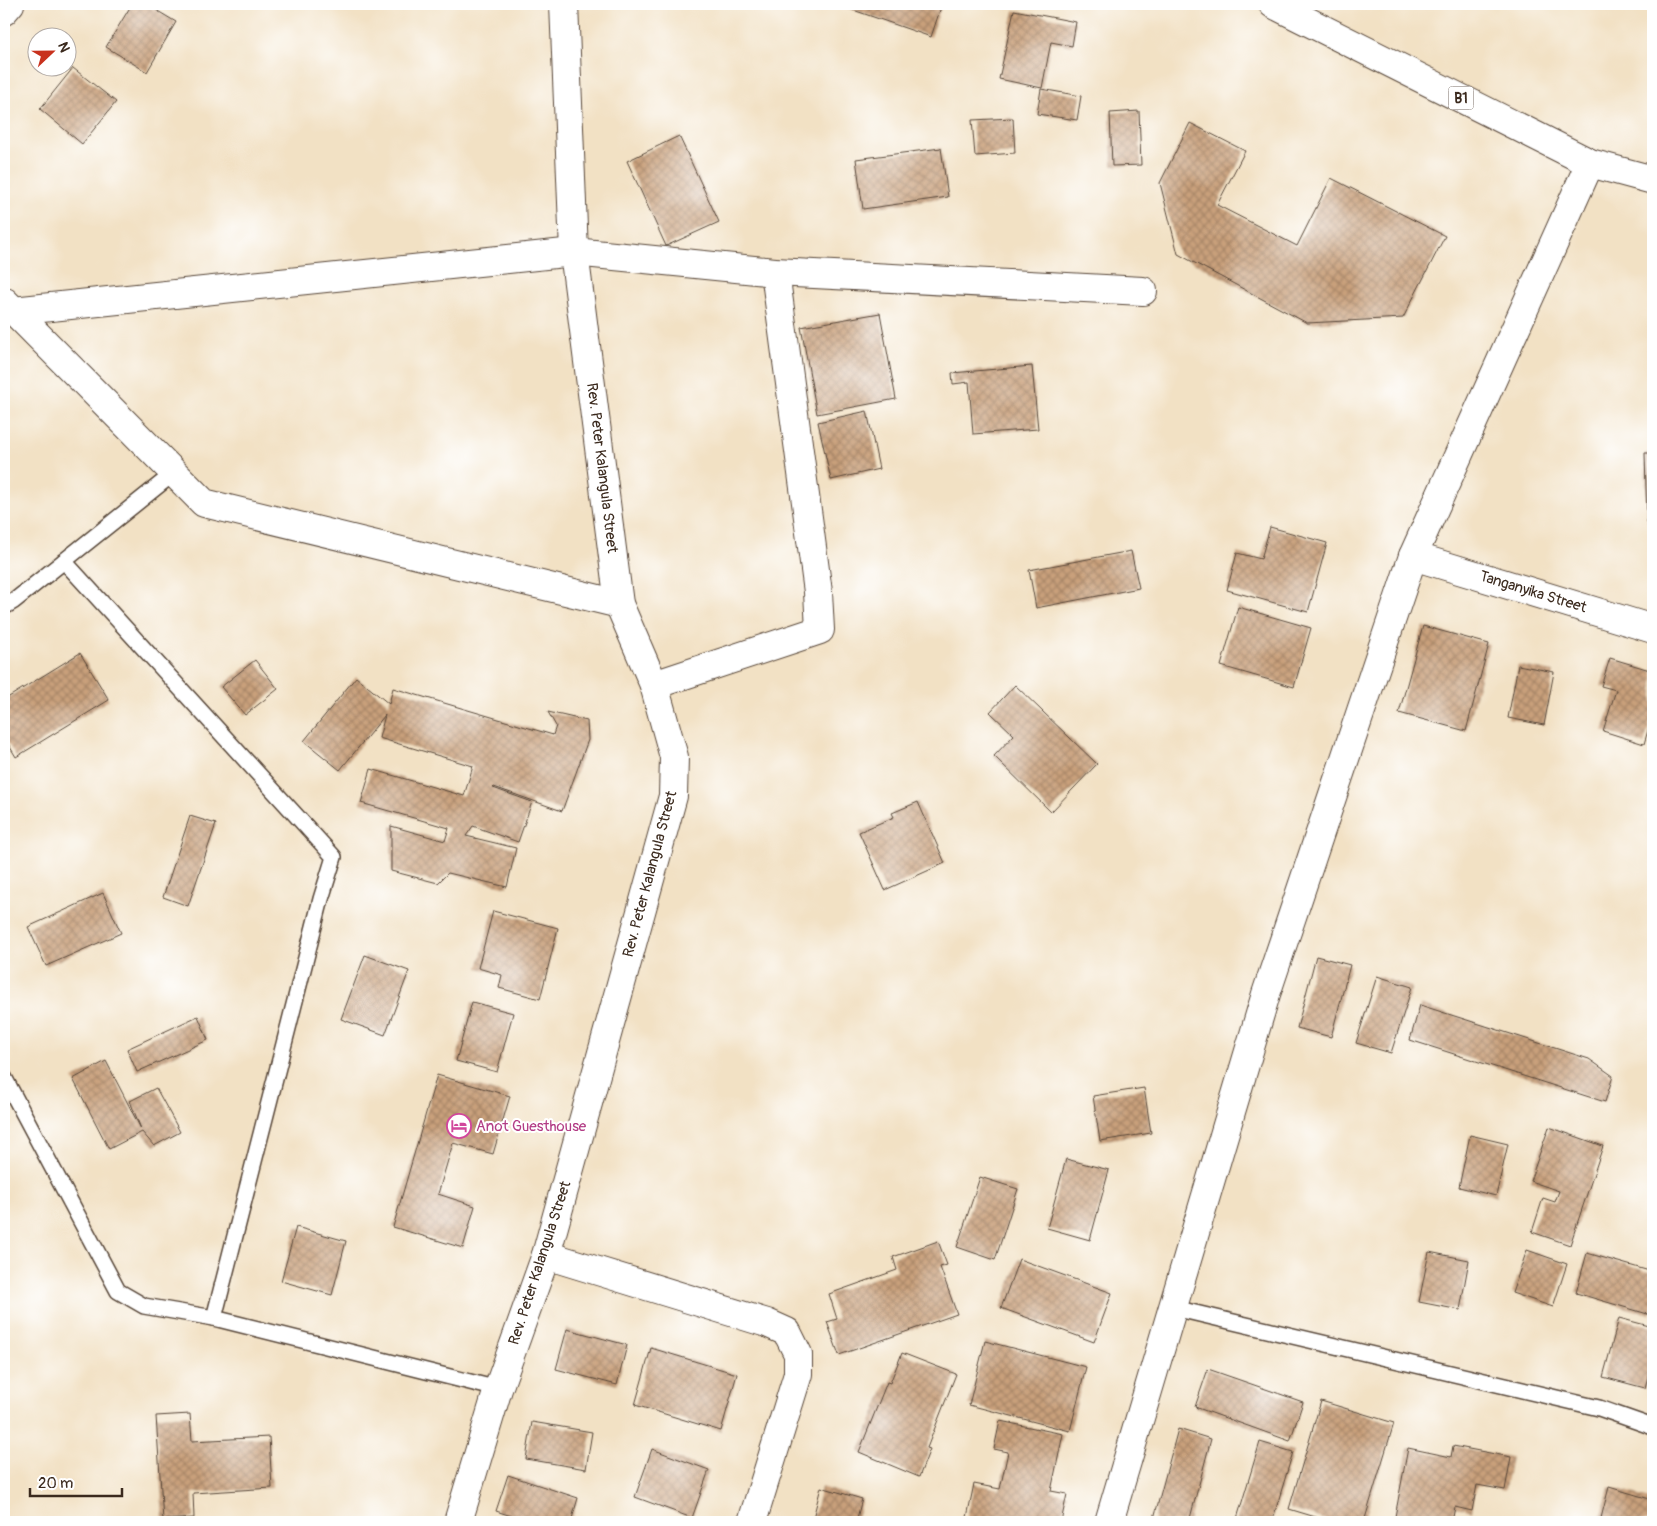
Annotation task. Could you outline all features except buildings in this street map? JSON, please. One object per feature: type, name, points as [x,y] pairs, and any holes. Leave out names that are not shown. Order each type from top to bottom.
[{"type":"street","points":[[4,11],[10,4]]},
{"type":"street","name":"Rev. Peter Kalangula Street","points":[[458,1522],[498,1389],[546,1255],[673,796],[674,757],[654,685],[619,604],[574,252],[564,4]]},
{"type":"street","name":"B1","points":[[1273,4],[1590,163],[1653,180]]},
{"type":"street","points":[[1109,1522],[1266,994],[1413,556],[1590,163]]},
{"type":"street","points":[[8,306],[574,252],[775,272],[1142,291]]},
{"type":"street","points":[[654,685],[820,630],[818,592],[775,272]]},
{"type":"street","points":[[8,306],[204,503],[619,604]]},
{"type":"street","name":"Tanganyika Street","points":[[1413,556],[1653,629]]},
{"type":"street","points":[[546,1255],[767,1323],[787,1332],[798,1354],[798,1374],[752,1522]]},
{"type":"lane","points":[[4,607],[174,473]]},
{"type":"lane","points":[[64,561],[334,857],[321,898],[214,1318]]},
{"type":"lane","points":[[4,1077],[118,1291],[144,1306],[214,1318],[498,1389]]},
{"type":"lane","points":[[1174,1308],[1599,1408],[1653,1427]]},
{"type":"place","name":"Anot Guesthouse","points":[[459,1126]]}]
